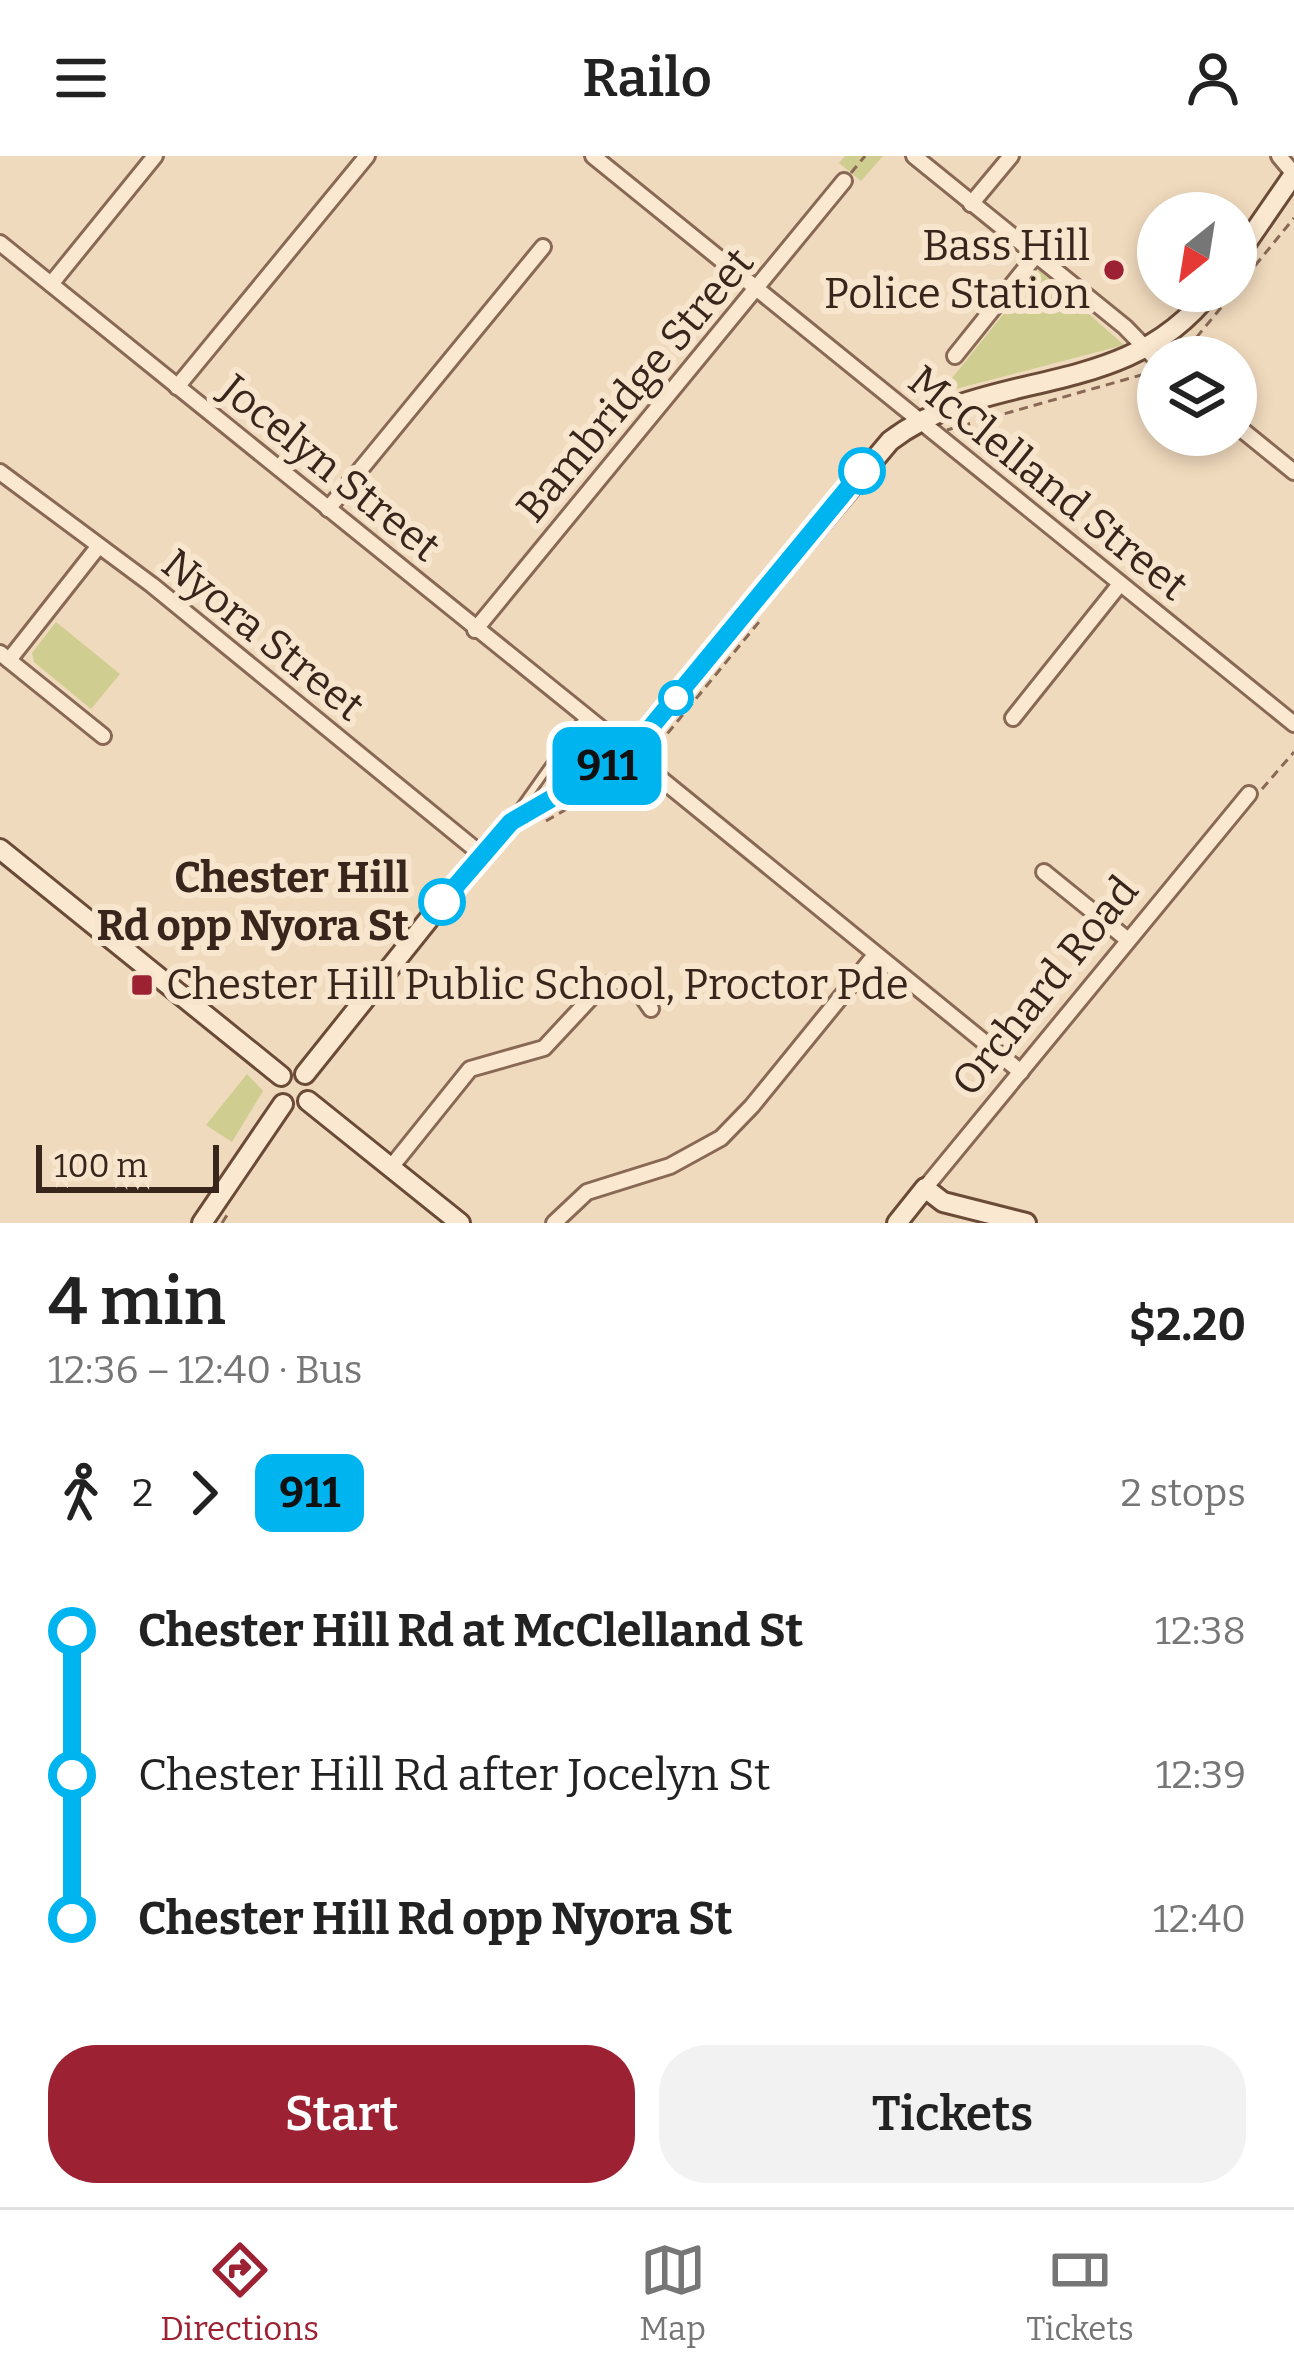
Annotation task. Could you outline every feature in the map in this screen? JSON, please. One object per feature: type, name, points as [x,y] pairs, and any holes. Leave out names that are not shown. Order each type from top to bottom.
[{"type":"street","points":[[51,284],[155,156]]},
{"type":"street","points":[[177,387],[367,156]]},
{"type":"street","name":"McClelland Street","points":[[592,156],[1294,724]]},
{"type":"street","points":[[914,156],[1137,341]]},
{"type":"street","points":[[971,204],[1011,156]]},
{"type":"street","points":[[1257,228],[1294,174],[1279,156]]},
{"type":"street","name":"Bambridge Street","points":[[476,630],[844,181]]},
{"type":"street","name":"Jocelyn Street","points":[[0,243],[1021,1072]]},
{"type":"street","points":[[328,509],[543,247]]},
{"type":"street","points":[[955,356],[1036,255]]},
{"type":"street","points":[[1173,336],[1193,312]]},
{"type":"street","points":[[305,1074],[511,822],[628,756],[890,441],[920,421],[1103,367],[1137,362]]},
{"type":"street","points":[[1257,442],[1294,472]]},
{"type":"street","name":"Nyora Street","points":[[0,472],[152,585],[481,854]]},
{"type":"street","points":[[98,547],[4,657],[103,736]]},
{"type":"street","points":[[1013,718],[1120,584]]},
{"type":"street","name":"Orchard Road","points":[[897,1223],[1249,794]]},
{"type":"street","points":[[0,849],[281,1076]]},
{"type":"street","points":[[1044,872],[1128,940]]},
{"type":"street","points":[[554,1223],[586,1192],[688,1159],[721,1138],[875,955]]},
{"type":"street","points":[[392,1166],[470,1069],[544,1048],[599,989],[617,980],[637,989],[650,1009]]},
{"type":"street","points":[[290,1070],[305,1074],[313,1089],[308,1101],[294,1108],[283,1104],[275,1087],[281,1076],[290,1070]]},
{"type":"street","points":[[308,1101],[460,1223]]},
{"type":"street","points":[[202,1223],[283,1104]]},
{"type":"street","points":[[926,1188],[943,1202],[1026,1223]]},
{"type":"lane","points":[[511,822],[528,791],[584,717]]},
{"type":"path","points":[[844,181],[865,156]]},
{"type":"path","points":[[1257,263],[1294,218]]},
{"type":"path","points":[[1197,336],[1217,312]]},
{"type":"path","points":[[959,425],[1137,365]]},
{"type":"path","points":[[1249,794],[1265,788],[1294,752]]},
{"type":"path","points":[[548,820],[628,756]]},
{"type":"shaded area","points":[[845,156],[883,156],[861,181],[839,163]]},
{"type":"shaded area","points":[[1039,270],[1124,345],[940,393]]},
{"type":"shaded area","points":[[56,622],[120,674],[91,709],[34,662],[32,653]]},
{"type":"shaded area","points":[[247,1074],[263,1091],[232,1142],[206,1125]]},
{"type":"bus line","name":"911","points":[[442,902],[511,822],[618,760],[622,740],[637,742],[647,732],[862,471]]},
{"type":"place","name":"Bass Hill Police Station","points":[[1114,270]]},
{"type":"place","name":"Chester Hill Rd opp Nyora St","points":[[442,902]]},
{"type":"place","name":"Chester Hill Public School, Proctor Pde","points":[[142,985]]}]
